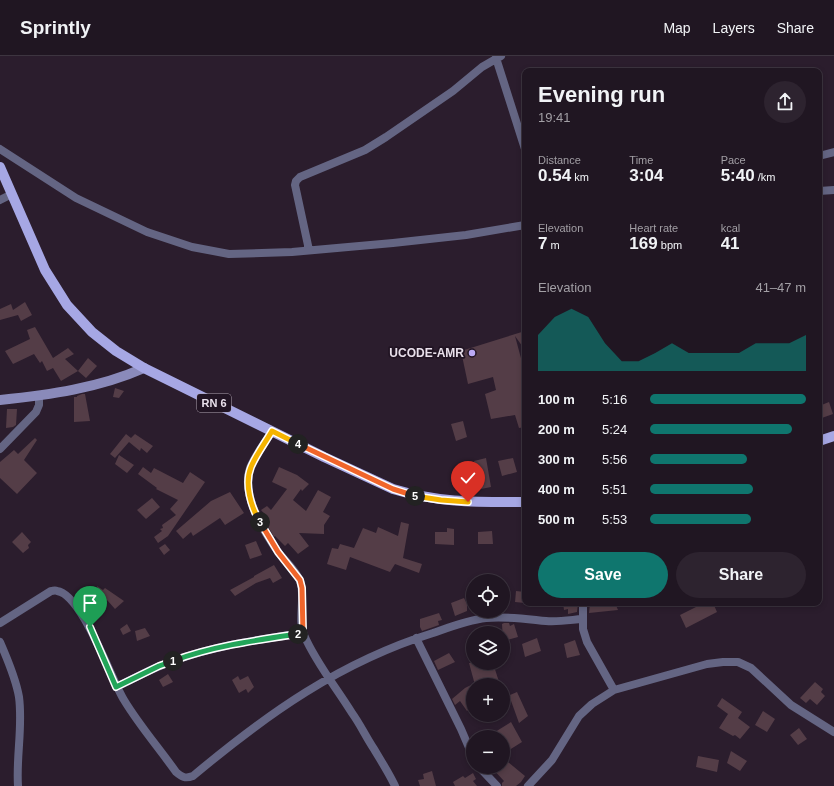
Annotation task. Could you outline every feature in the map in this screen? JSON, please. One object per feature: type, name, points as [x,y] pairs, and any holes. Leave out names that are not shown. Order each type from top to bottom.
[{"type":"main road","name":"RN 6","points":[[0,167],[45,270],[67,305],[92,332],[144,368],[393,489],[413,495],[441,500],[468,502],[522,502]]},
{"type":"main road","points":[[822,440],[834,436]]},
{"type":"street","points":[[309,250],[295,185],[296,181],[300,177],[365,150],[386,138],[453,91],[482,67],[498,57],[522,139]]},
{"type":"street","points":[[0,149],[76,198],[147,232],[192,247],[229,254],[309,250],[466,235],[522,226]]},
{"type":"street","points":[[822,155],[834,152]]},
{"type":"street","points":[[822,191],[834,190]]},
{"type":"street","points":[[0,200],[12,194]]},
{"type":"street","points":[[0,400],[39,396],[108,382],[144,368]]},
{"type":"street","points":[[0,449],[36,412],[39,405],[39,396]]},
{"type":"street","points":[[272,431],[251,467],[248,484],[252,504],[258,519],[278,552],[300,580],[302,588],[303,633],[309,646],[328,678],[352,713],[395,786]]},
{"type":"street","points":[[0,624],[51,591],[57,590],[62,592],[77,608],[90,627],[116,687],[125,702],[176,772],[182,777],[187,778],[193,776],[266,718],[328,678],[381,652],[416,638],[485,618],[518,617],[552,621],[582,619]]},
{"type":"street","points":[[583,606],[583,629],[587,642],[614,690]]},
{"type":"street","points":[[116,687],[159,666],[205,651],[257,640],[303,633]]},
{"type":"street","points":[[416,638],[466,741]]},
{"type":"street","points":[[0,642],[19,696],[20,729],[17,770],[18,786]]},
{"type":"street","points":[[528,786],[552,760],[579,716],[592,704],[614,690],[707,664],[738,662],[751,668],[791,705],[834,732]]},
{"type":"street","points":[[486,774],[497,786]]},
{"type":"building","points":[[25,302],[32,315],[21,321],[18,315],[0,320],[0,309],[11,304],[13,310]]},
{"type":"building","points":[[35,327],[53,358],[68,348],[74,354],[65,359],[78,371],[61,381],[53,368],[47,371],[42,361],[40,363],[34,354],[13,364],[5,351],[30,339],[27,330]]},
{"type":"building","points":[[522,332],[522,346],[515,336],[522,362],[522,428],[519,428],[515,415],[491,419],[485,394],[496,390],[493,377],[468,384],[461,351]]},
{"type":"building","points":[[88,358],[97,366],[86,378],[78,371]]},
{"type":"building","points":[[115,388],[124,391],[119,398],[113,397]]},
{"type":"building","points":[[85,394],[90,421],[74,422],[74,397]]},
{"type":"building","points":[[829,402],[833,414],[822,418],[822,405]]},
{"type":"building","points":[[7,409],[17,409],[16,425],[6,428]]},
{"type":"building","points":[[463,421],[467,437],[456,441],[451,424]]},
{"type":"building","points":[[126,434],[131,438],[135,434],[153,446],[147,453],[141,448],[140,451],[129,442],[115,458],[110,454]]},
{"type":"building","points":[[35,438],[37,440],[24,460],[37,473],[17,494],[0,478],[0,462],[14,450],[18,454]]},
{"type":"building","points":[[119,455],[134,465],[127,473],[115,464]]},
{"type":"building","points":[[486,458],[491,487],[481,489],[474,461]]},
{"type":"building","points":[[513,458],[517,472],[502,476],[498,461]]},
{"type":"building","points":[[143,467],[151,473],[154,468],[183,483],[190,472],[205,482],[168,536],[158,543],[154,537],[162,531],[160,529],[163,528],[162,525],[176,515],[170,509],[178,500],[156,489],[157,488],[138,474]]},
{"type":"building","points":[[279,467],[297,475],[309,484],[302,491],[301,489],[293,500],[306,511],[318,490],[331,497],[323,512],[330,516],[324,525],[324,534],[299,533],[309,546],[298,554],[288,543],[285,546],[275,536],[274,537],[265,521],[268,518],[261,510],[267,506],[271,510],[287,489],[272,482]]},
{"type":"building","points":[[230,492],[244,513],[225,525],[220,518],[193,536],[191,532],[183,539],[176,531],[211,501]]},
{"type":"building","points":[[152,498],[160,507],[146,519],[137,510]]},
{"type":"building","points":[[401,522],[409,524],[403,558],[422,564],[419,573],[395,564],[390,572],[350,557],[346,570],[327,564],[332,548],[338,549],[340,544],[354,548],[363,528],[376,533],[378,527],[398,536]]},
{"type":"building","points":[[447,528],[454,529],[454,545],[435,544],[435,532],[447,532]]},
{"type":"building","points":[[492,531],[493,544],[478,544],[478,532]]},
{"type":"building","points":[[22,532],[31,542],[28,545],[29,548],[23,553],[12,542]]},
{"type":"building","points":[[256,541],[262,555],[250,559],[245,545]]},
{"type":"building","points":[[165,544],[170,550],[164,555],[159,548]]},
{"type":"building","points":[[274,565],[282,578],[273,583],[270,578],[256,583],[235,596],[230,590],[254,577]]},
{"type":"building","points":[[97,586],[103,590],[105,588],[124,601],[115,609],[107,600],[103,603],[98,599],[99,596]]},
{"type":"building","points":[[516,591],[522,592],[522,603],[515,602]]},
{"type":"building","points":[[464,598],[466,602],[466,611],[455,616],[451,603]]},
{"type":"building","points":[[563,606],[578,606],[577,612],[568,614],[568,609],[564,610]]},
{"type":"building","points":[[590,606],[616,606],[618,610],[589,613]]},
{"type":"building","points":[[698,606],[714,606],[717,612],[686,628],[680,615]]},
{"type":"building","points":[[439,613],[442,620],[438,621],[439,625],[422,631],[420,627],[420,619]]},
{"type":"building","points":[[509,623],[510,626],[502,626],[502,624]]},
{"type":"building","points":[[127,624],[131,631],[123,635],[120,629]]},
{"type":"building","points":[[514,624],[518,637],[510,639],[510,626]]},
{"type":"building","points":[[145,628],[150,636],[137,641],[135,631]]},
{"type":"building","points":[[537,638],[541,651],[525,657],[522,644]]},
{"type":"building","points":[[575,640],[580,655],[567,658],[564,644]]},
{"type":"building","points":[[449,653],[455,662],[438,670],[434,661]]},
{"type":"building","points":[[471,670],[495,670],[498,678],[473,678]]},
{"type":"building","points":[[168,674],[173,682],[163,687],[159,680]]},
{"type":"building","points":[[238,676],[240,680],[248,676],[254,687],[248,693],[246,689],[239,693],[232,680]]},
{"type":"building","points":[[815,682],[823,689],[821,692],[825,696],[817,705],[810,699],[806,703],[800,698]]},
{"type":"building","points":[[465,688],[466,710],[460,701],[455,705],[452,699]]},
{"type":"building","points":[[517,692],[528,716],[519,723],[510,698],[510,695]]},
{"type":"building","points":[[722,698],[742,712],[738,718],[750,727],[740,739],[735,735],[733,736],[719,728],[728,714],[717,706]]},
{"type":"building","points":[[763,711],[775,719],[767,732],[755,725]]},
{"type":"building","points":[[511,722],[522,742],[510,750],[510,730],[498,730]]},
{"type":"building","points":[[799,728],[807,739],[798,745],[790,735]]},
{"type":"building","points":[[731,751],[747,761],[740,771],[727,763]]},
{"type":"building","points":[[698,756],[719,760],[717,772],[696,767]]},
{"type":"building","points":[[510,764],[525,776],[516,786],[502,786],[504,781],[498,774],[510,774]]},
{"type":"building","points":[[432,771],[436,786],[420,786],[418,780],[424,779],[423,774]]},
{"type":"building","points":[[474,774],[476,779],[473,781],[477,786],[455,786],[453,782],[463,776],[465,778]]},
{"type":"place","name":"UCODE-AMR","points":[[472,353]]},
{"type":"route","points":[[90,627],[116,687],[159,666],[205,651],[303,633],[302,588],[300,580],[278,552],[258,519],[252,504],[248,484],[251,467],[272,431],[393,489],[413,495],[441,500],[468,502]]}]
